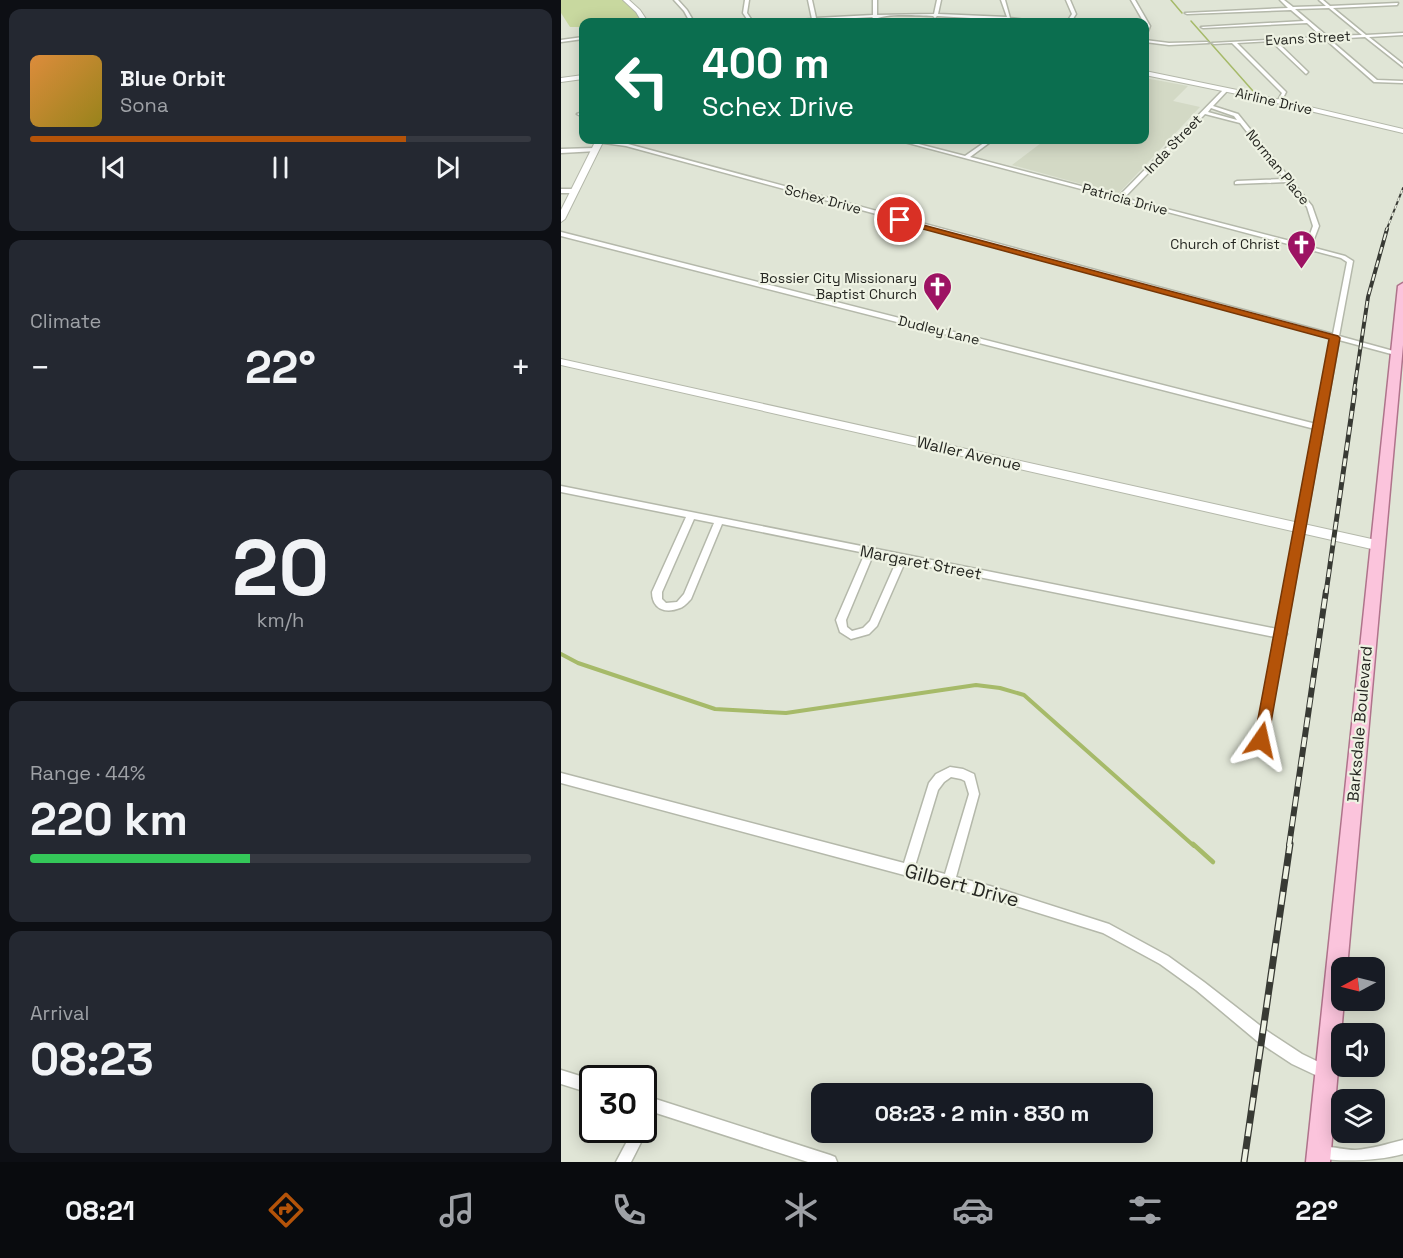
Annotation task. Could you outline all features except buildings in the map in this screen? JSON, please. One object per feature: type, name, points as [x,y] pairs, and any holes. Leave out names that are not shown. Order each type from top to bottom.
[{"type":"main road","name":"Barksdale Boulevard","points":[[1318,1157],[1403,286]]},
{"type":"street","points":[[626,0],[642,18]]},
{"type":"street","points":[[676,0],[690,18]]},
{"type":"street","points":[[747,0],[745,13],[748,18]]},
{"type":"street","points":[[810,0],[814,18]]},
{"type":"street","points":[[875,0],[875,17]]},
{"type":"street","points":[[935,17],[939,0]]},
{"type":"street","points":[[1003,0],[1009,18]]},
{"type":"street","points":[[1068,0],[1074,14],[1072,18]]},
{"type":"street","points":[[1133,0],[1143,18]]},
{"type":"street","points":[[1283,0],[1379,82],[1403,82]]},
{"type":"street","points":[[1321,0],[1403,66]]},
{"type":"street","points":[[1392,0],[1403,8]]},
{"type":"street","points":[[1187,13],[1397,3]]},
{"type":"street","points":[[855,18],[972,18]]},
{"type":"street","points":[[1203,27],[1308,22]]},
{"type":"street","name":"Evans Street","points":[[1214,43],[1403,34]]},
{"type":"street","points":[[561,41],[579,39]]},
{"type":"street","points":[[1272,40],[1306,73]]},
{"type":"street","points":[[1149,42],[1169,44],[1207,43]]},
{"type":"street","points":[[1233,42],[1262,72],[1283,89],[1284,95],[1279,101]]},
{"type":"street","name":"Airline Drive","points":[[1149,74],[1279,101],[1403,131]]},
{"type":"street","points":[[561,80],[579,78]]},
{"type":"street","name":"Inda Street","points":[[1121,198],[1226,90]]},
{"type":"street","name":"Norman Place","points":[[1210,106],[1233,113],[1311,207],[1316,219],[1314,235],[1308,248]]},
{"type":"street","name":"Norman Place","points":[[1204,112],[1240,122]]},
{"type":"street","points":[[561,219],[598,144]]},
{"type":"street","name":"Schex Drive","points":[[561,151],[598,144],[626,145],[1395,353]]},
{"type":"street","name":"Patricia Drive","points":[[915,144],[1350,261],[1335,338]]},
{"type":"street","points":[[967,157],[985,144]]},
{"type":"street","points":[[1237,183],[1289,180]]},
{"type":"street","points":[[561,191],[575,191]]},
{"type":"street","name":"Dudley Lane","points":[[561,234],[1317,427]]},
{"type":"street","points":[[1261,740],[1335,338]]},
{"type":"street","name":"Waller Avenue","points":[[561,362],[1376,545]]},
{"type":"street","name":"Margaret Street","points":[[561,489],[1282,634]]},
{"type":"street","points":[[691,515],[657,592],[657,600],[664,607],[679,605],[688,596],[719,521]]},
{"type":"street","points":[[870,552],[841,620],[843,629],[851,634],[866,631],[875,623],[902,558]]},
{"type":"street","points":[[908,870],[936,782],[950,772],[963,774],[970,778],[974,794],[949,881]]},
{"type":"street","name":"Gilbert Drive","points":[[561,778],[949,881],[1057,912],[1125,937],[1181,972],[1278,1048],[1326,1073]]},
{"type":"street","points":[[561,1077],[579,1083]]},
{"type":"street","points":[[657,1107],[830,1162]]},
{"type":"street","points":[[623,1162],[633,1143]]},
{"type":"street","points":[[1318,1157],[1347,1160],[1403,1147]]},
{"type":"shaded area","points":[[1149,79],[1188,86],[1173,101],[1200,107],[1118,194],[1012,165],[1040,144],[1149,144]]},
{"type":"green space","points":[[561,0],[626,0],[643,18],[579,18],[579,27],[570,27],[561,13]]},
{"type":"waterway","points":[[1171,0],[1182,13]]},
{"type":"waterway","points":[[1191,21],[1253,91]]},
{"type":"waterway","points":[[561,654],[578,663],[715,709],[786,713],[976,685],[1000,688],[1024,695],[1194,846]]},
{"type":"waterway","points":[[1193,844],[1213,862]]},
{"type":"railway","points":[[1386,231],[1403,188]]},
{"type":"railway","points":[[1354,391],[1368,297],[1387,229]]},
{"type":"railway","points":[[1326,593],[1355,390]]},
{"type":"railway","points":[[1289,846],[1326,591]]},
{"type":"railway","points":[[1244,1162],[1290,844]]},
{"type":"place","name":"Church of Christ","points":[[1301,270]]},
{"type":"place","name":"Bossier City Missionary Baptist Church","points":[[938,312]]},
{"type":"route","points":[[900,220],[1335,338],[1261,740]]}]
